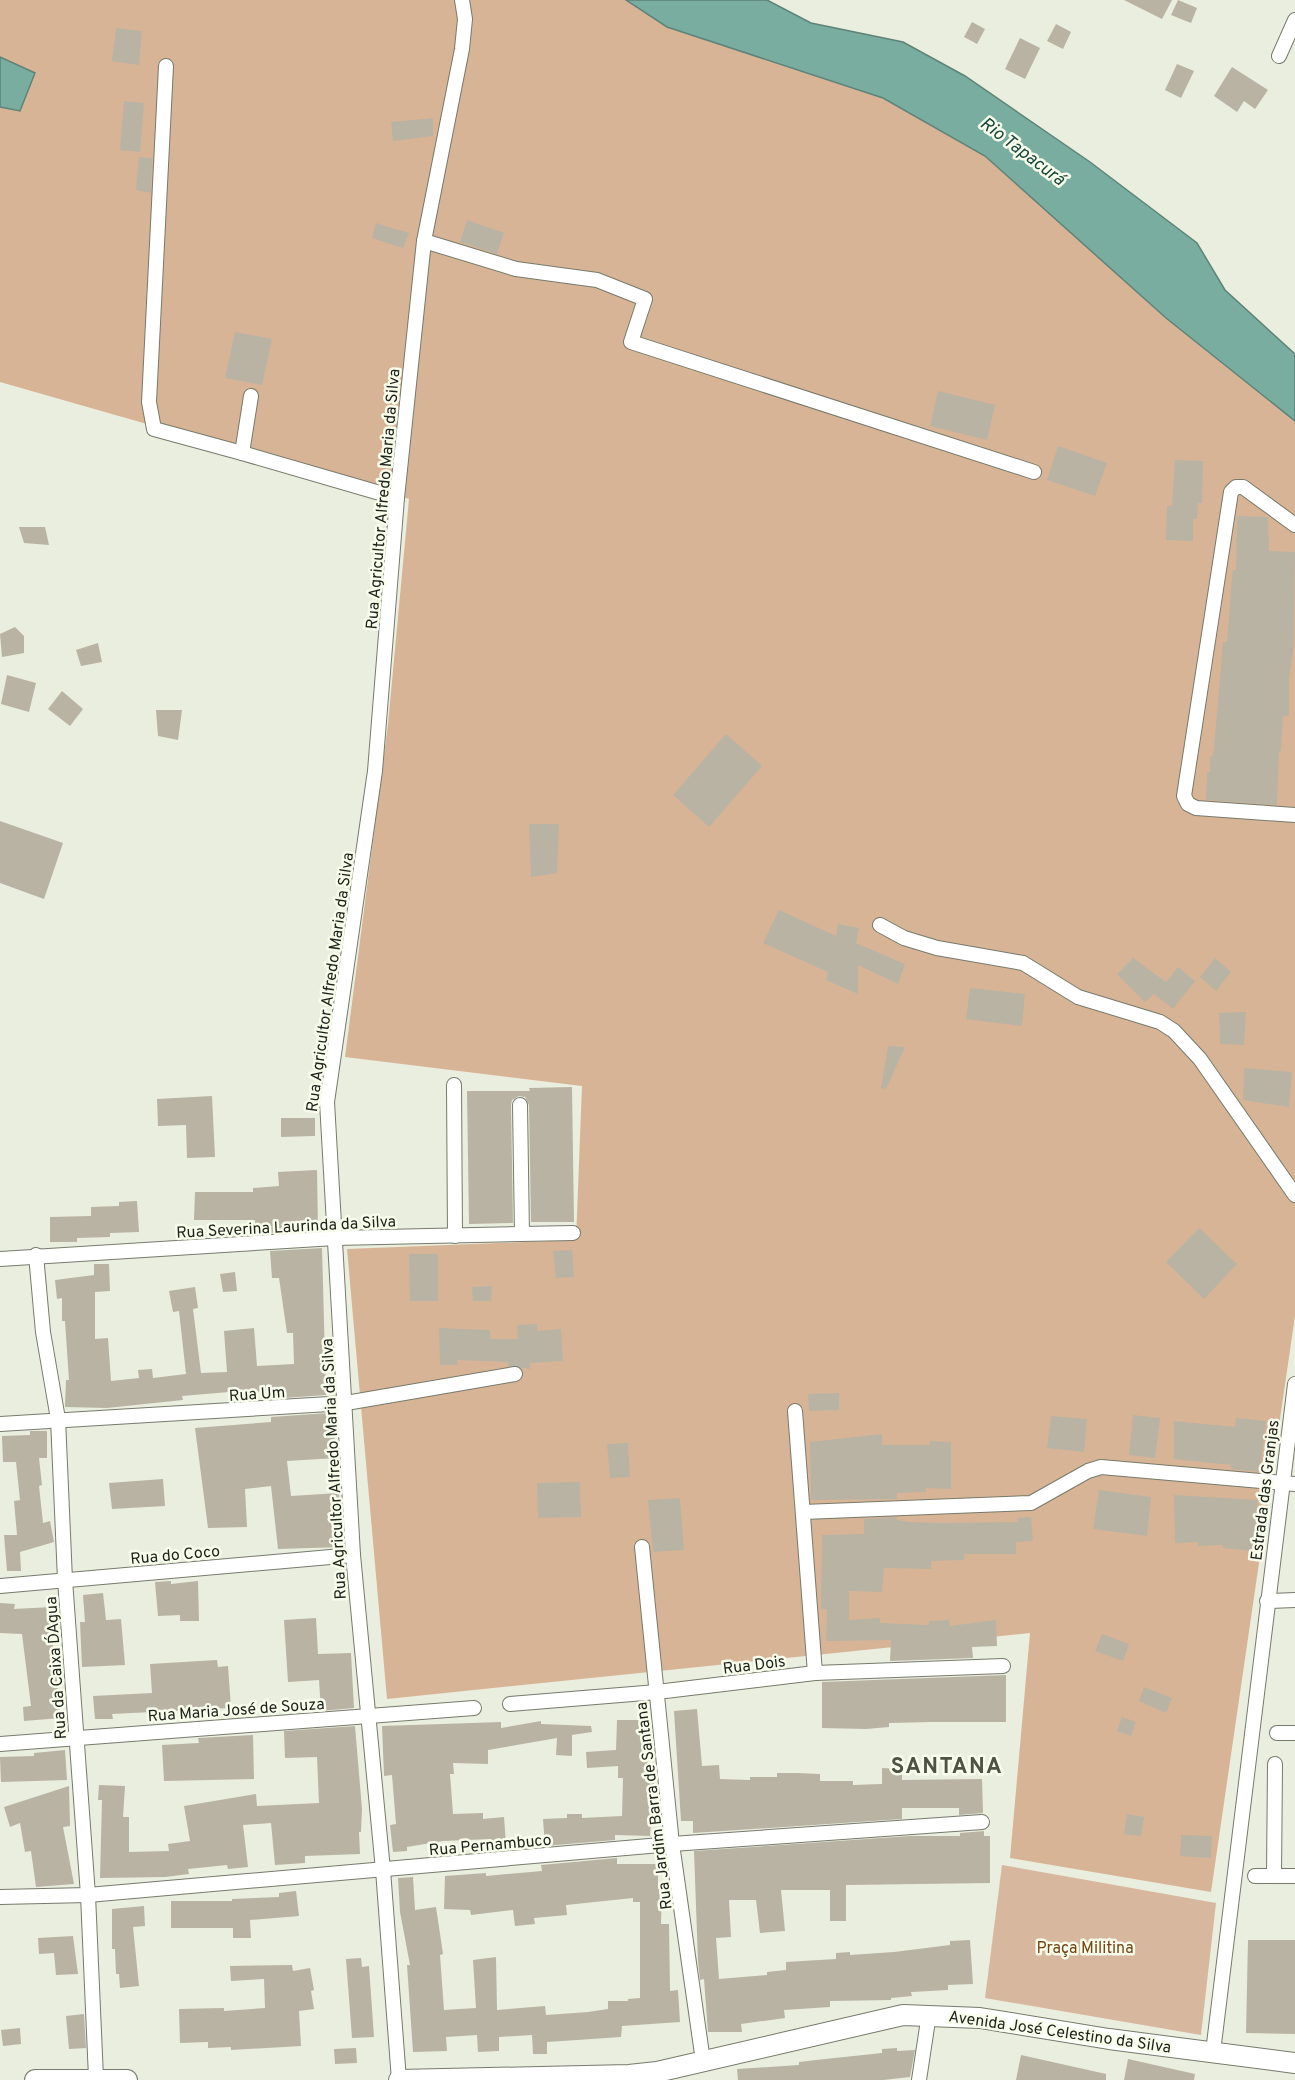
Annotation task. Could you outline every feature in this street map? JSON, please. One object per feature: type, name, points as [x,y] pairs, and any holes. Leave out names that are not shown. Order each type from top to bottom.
[{"type":"street","name":"Rua Agricultor Alfredo Maria da Silva","points":[[399,2080],[383,1870],[352,1555],[346,1403],[327,1102],[375,771],[397,498],[424,241],[462,49],[465,19],[462,0]]},
{"type":"street","points":[[1280,57],[1295,20]]},
{"type":"street","points":[[166,66],[149,402],[154,429],[397,498]]},
{"type":"street","points":[[424,241],[516,269],[597,280],[645,299],[632,342],[1034,472]]},
{"type":"street","points":[[242,453],[251,396]]},
{"type":"street","points":[[1295,525],[1243,487],[1236,487],[1231,492],[1184,796],[1188,804],[1196,808],[1295,813]]},
{"type":"street","points":[[880,924],[904,938],[937,948],[1023,963],[1078,997],[1160,1022],[1174,1031],[1200,1059],[1295,1196]]},
{"type":"street","points":[[454,1085],[455,1236]]},
{"type":"street","points":[[520,1105],[522,1234]]},
{"type":"street","name":"Rua Severina Laurinda da Silva","points":[[0,1258],[335,1238],[573,1233]]},
{"type":"street","name":"Rua da Caixa D´Agua","points":[[36,1255],[43,1332],[58,1419],[65,1580],[88,1895],[96,2078]]},
{"type":"street","name":"Rua Um","points":[[0,1424],[346,1403],[515,1374]]},
{"type":"street","name":"Estrada das Granjas","points":[[1212,2052],[1267,1601],[1288,1484],[1295,1384]]},
{"type":"street","points":[[795,1411],[815,1673]]},
{"type":"street","points":[[803,1512],[1031,1503],[1088,1471],[1101,1467],[1288,1484]]},
{"type":"street","name":"Rua Jardim Barra de Santana","points":[[642,1547],[672,1844],[703,2061]]},
{"type":"street","name":"Rua do Coco","points":[[0,1586],[352,1555]]},
{"type":"street","points":[[1267,1601],[1295,1600]]},
{"type":"street","name":"Rua Dois","points":[[510,1704],[657,1692],[815,1673],[1003,1666]]},
{"type":"street","name":"Rua Maria José de Souza","points":[[0,1744],[474,1708]]},
{"type":"street","points":[[1277,1733],[1295,1734]]},
{"type":"street","points":[[1274,1876],[1275,1764]]},
{"type":"street","name":"Rua Pernambuco","points":[[0,1897],[88,1895],[672,1844],[982,1822]]},
{"type":"street","points":[[1255,1876],[1295,1876]]},
{"type":"street","points":[[919,2080],[929,2014]]},
{"type":"street","name":"Avenida José Celestino da Silva","points":[[399,2080],[573,2078],[657,2072],[903,2015],[929,2014],[980,2018],[1109,2039],[1295,2063]]},
{"type":"street","points":[[35,2080],[96,2078],[126,2080]]},
{"type":"green space","name":"Praça Militina","points":[[1002,1865],[1216,1903],[1201,2035],[985,1998]]},
{"type":"shaded area","points":[[0,0],[626,0],[667,27],[883,98],[985,156],[1159,312],[1295,421],[1295,1316],[1211,1892],[1010,1858],[1030,1633],[387,1699],[347,1249],[576,1240],[582,1086],[345,1057],[388,724],[409,499],[0,382]]},
{"type":"water","name":"Rio Tapacurá","points":[[626,0],[767,0],[811,23],[903,42],[965,76],[1090,162],[1197,243],[1225,290],[1295,354],[1295,421],[1166,318],[985,156],[883,98],[667,27]]},
{"type":"water","points":[[0,57],[35,73],[20,111],[0,107]]},
{"type":"building","points":[[1124,0],[1172,0],[1162,19]]},
{"type":"building","points":[[1178,0],[1197,8],[1191,23],[1171,15]]},
{"type":"building","points":[[972,22],[985,29],[977,44],[964,37]]},
{"type":"building","points":[[1056,24],[1071,32],[1063,49],[1047,41]]},
{"type":"building","points":[[116,28],[142,31],[139,65],[112,61]]},
{"type":"building","points":[[1020,38],[1040,48],[1025,79],[1005,69]]},
{"type":"building","points":[[1177,64],[1194,71],[1181,98],[1165,90]]},
{"type":"building","points":[[1232,67],[1268,90],[1255,109],[1244,101],[1237,112],[1214,96]]},
{"type":"building","points":[[124,101],[144,103],[140,152],[120,150]]},
{"type":"building","points":[[433,118],[433,136],[393,141],[391,122]]},
{"type":"building","points":[[139,157],[152,158],[151,193],[136,190]]},
{"type":"building","points":[[467,220],[504,233],[497,254],[460,242]]},
{"type":"building","points":[[376,223],[409,233],[403,248],[372,238]]},
{"type":"building","points":[[235,332],[272,339],[262,385],[225,378]]},
{"type":"building","points":[[938,391],[995,405],[987,440],[930,426]]},
{"type":"building","points":[[1058,446],[1107,463],[1095,496],[1047,480]]},
{"type":"building","points":[[1175,460],[1203,461],[1202,503],[1198,503],[1197,519],[1193,519],[1193,541],[1166,540],[1167,506],[1172,506]]},
{"type":"building","points":[[1237,516],[1268,517],[1269,551],[1295,552],[1294,644],[1289,678],[1289,716],[1283,716],[1277,805],[1206,800],[1207,772],[1210,772],[1210,756],[1213,756],[1223,642],[1227,642],[1233,570],[1236,570]]},
{"type":"building","points":[[19,527],[45,527],[49,545],[24,543]]},
{"type":"building","points":[[15,627],[24,636],[24,653],[2,657],[0,634]]},
{"type":"building","points":[[98,643],[102,662],[81,666],[76,650]]},
{"type":"building","points":[[7,675],[36,683],[29,712],[1,704]]},
{"type":"building","points":[[62,691],[83,709],[70,726],[48,709]]},
{"type":"building","points":[[156,710],[182,710],[178,740],[158,736]]},
{"type":"building","points":[[726,734],[762,766],[709,827],[673,795]]},
{"type":"building","points":[[0,821],[63,843],[44,899],[0,883]]},
{"type":"building","points":[[529,824],[559,824],[557,873],[531,877]]},
{"type":"building","points":[[779,910],[836,936],[838,924],[859,928],[856,943],[905,964],[898,984],[858,965],[858,994],[826,980],[828,972],[763,943]]},
{"type":"building","points":[[1133,958],[1166,982],[1178,967],[1195,981],[1173,1009],[1154,994],[1145,1002],[1117,974]]},
{"type":"building","points":[[1215,958],[1231,972],[1216,991],[1200,977]]},
{"type":"building","points":[[970,988],[1025,994],[1022,1026],[966,1019]]},
{"type":"building","points":[[1246,1012],[1244,1045],[1220,1044],[1219,1013]]},
{"type":"building","points":[[888,1046],[905,1047],[886,1089],[881,1088]]},
{"type":"building","points":[[1244,1068],[1292,1072],[1289,1107],[1243,1100]]},
{"type":"building","points":[[572,1087],[574,1222],[531,1222],[529,1105],[525,1097],[519,1096],[512,1100],[511,1105],[513,1223],[469,1224],[467,1091],[530,1091],[529,1088]]},
{"type":"building","points":[[212,1096],[215,1157],[187,1158],[186,1125],[158,1126],[157,1099]]},
{"type":"building","points":[[281,1118],[315,1118],[315,1136],[281,1137]]},
{"type":"building","points":[[317,1170],[318,1230],[269,1233],[269,1224],[255,1224],[255,1220],[194,1220],[195,1192],[253,1192],[253,1188],[279,1186],[278,1172]]},
{"type":"building","points":[[137,1201],[139,1232],[110,1233],[110,1237],[77,1238],[77,1242],[50,1242],[50,1217],[91,1216],[91,1207],[119,1206],[119,1202]]},
{"type":"building","points":[[1199,1228],[1237,1264],[1204,1299],[1166,1262]]},
{"type":"building","points":[[322,1248],[326,1395],[269,1399],[269,1391],[229,1392],[182,1396],[183,1400],[107,1408],[65,1407],[66,1380],[69,1380],[65,1321],[62,1321],[62,1298],[57,1299],[55,1280],[94,1275],[94,1264],[109,1264],[110,1291],[95,1292],[95,1339],[108,1338],[111,1381],[139,1378],[138,1370],[152,1369],[153,1378],[186,1374],[179,1311],[173,1312],[169,1291],[195,1287],[198,1308],[193,1309],[201,1373],[227,1372],[224,1331],[254,1328],[257,1366],[294,1364],[293,1333],[287,1333],[279,1278],[272,1278],[270,1251]]},
{"type":"building","points":[[572,1250],[574,1277],[556,1278],[553,1251]]},
{"type":"building","points":[[409,1254],[438,1254],[438,1301],[410,1301]]},
{"type":"building","points":[[235,1272],[237,1291],[223,1292],[220,1274]]},
{"type":"building","points":[[492,1286],[491,1301],[473,1301],[472,1287]]},
{"type":"building","points":[[537,1324],[537,1331],[561,1329],[563,1361],[530,1363],[530,1369],[508,1366],[508,1362],[457,1360],[458,1365],[440,1365],[439,1328],[490,1330],[490,1339],[518,1339],[517,1325]]},
{"type":"building","points":[[839,1393],[839,1410],[809,1411],[808,1394]]},
{"type":"building","points":[[328,1413],[328,1417],[333,1416],[336,1458],[287,1461],[291,1496],[339,1493],[343,1547],[278,1549],[271,1486],[245,1489],[247,1527],[208,1528],[195,1428],[271,1422],[271,1417]]},
{"type":"building","points":[[1133,1415],[1160,1418],[1155,1458],[1129,1455]]},
{"type":"building","points":[[1051,1416],[1087,1419],[1084,1452],[1047,1448]]},
{"type":"building","points":[[1236,1418],[1266,1421],[1260,1472],[1231,1469],[1231,1465],[1174,1459],[1174,1421],[1235,1427]]},
{"type":"building","points":[[30,1431],[47,1431],[47,1458],[39,1458],[42,1485],[39,1486],[43,1523],[50,1521],[54,1542],[20,1552],[21,1571],[7,1571],[4,1535],[17,1535],[14,1501],[20,1500],[16,1462],[3,1462],[2,1436],[30,1435]]},
{"type":"building","points":[[882,1434],[882,1445],[930,1445],[930,1441],[951,1442],[951,1489],[926,1488],[926,1492],[897,1493],[897,1499],[811,1500],[810,1442]]},
{"type":"building","points":[[628,1443],[630,1477],[610,1478],[607,1444]]},
{"type":"building","points":[[163,1479],[165,1506],[112,1509],[109,1483]]},
{"type":"building","points":[[580,1482],[581,1517],[538,1518],[537,1483]]},
{"type":"building","points":[[1099,1490],[1151,1497],[1147,1536],[1093,1529]]},
{"type":"building","points":[[1174,1495],[1258,1500],[1252,1551],[1223,1548],[1223,1545],[1198,1546],[1198,1542],[1175,1543]]},
{"type":"building","points":[[680,1498],[684,1550],[653,1552],[648,1500]]},
{"type":"building","points":[[897,1517],[897,1520],[909,1522],[943,1523],[1018,1522],[1017,1518],[1031,1517],[1033,1541],[1016,1542],[1016,1554],[964,1554],[964,1560],[931,1561],[931,1569],[884,1568],[882,1592],[849,1591],[849,1620],[880,1618],[880,1623],[929,1625],[929,1621],[949,1620],[950,1626],[996,1620],[997,1646],[972,1647],[973,1658],[890,1661],[891,1640],[826,1641],[827,1609],[821,1609],[822,1535],[864,1534],[864,1519]]},
{"type":"building","points":[[171,1581],[171,1584],[198,1581],[199,1621],[180,1621],[180,1615],[158,1616],[155,1582]]},
{"type":"building","points":[[103,1593],[106,1620],[121,1619],[125,1665],[82,1667],[80,1622],[85,1622],[83,1595]]},
{"type":"building","points":[[0,1603],[15,1604],[14,1609],[52,1607],[51,1625],[61,1718],[24,1721],[23,1707],[31,1706],[22,1634],[0,1633]]},
{"type":"building","points":[[316,1618],[318,1654],[351,1653],[354,1708],[321,1711],[319,1680],[288,1682],[284,1620]]},
{"type":"building","points":[[1102,1634],[1129,1644],[1123,1661],[1095,1651]]},
{"type":"building","points":[[217,1660],[218,1667],[228,1666],[231,1708],[112,1714],[113,1719],[95,1719],[93,1696],[152,1693],[150,1664]]},
{"type":"building","points":[[1006,1675],[1006,1722],[889,1723],[889,1727],[866,1729],[822,1728],[822,1682]]},
{"type":"building","points":[[1144,1687],[1172,1698],[1166,1713],[1139,1701]]},
{"type":"building","points":[[697,1709],[702,1766],[719,1765],[720,1779],[750,1780],[750,1777],[777,1777],[777,1773],[797,1773],[820,1774],[820,1781],[853,1781],[853,1785],[882,1784],[882,1768],[902,1769],[902,1780],[982,1779],[983,1813],[959,1815],[959,1808],[902,1808],[902,1819],[693,1833],[693,1821],[681,1821],[674,1711]]},
{"type":"building","points":[[1122,1717],[1136,1722],[1131,1736],[1117,1731]]},
{"type":"building","points":[[617,1720],[646,1720],[648,1783],[654,1783],[650,1836],[615,1835],[615,1840],[545,1846],[543,1819],[567,1818],[567,1814],[582,1814],[582,1818],[622,1816],[623,1778],[618,1778],[618,1766],[587,1768],[586,1752],[616,1750]]},
{"type":"building","points":[[541,1721],[541,1724],[591,1726],[592,1732],[572,1735],[572,1756],[556,1755],[557,1738],[488,1750],[488,1764],[453,1763],[454,1774],[450,1774],[453,1814],[483,1813],[483,1819],[504,1817],[506,1844],[492,1845],[491,1839],[443,1841],[407,1847],[407,1851],[393,1852],[390,1825],[396,1824],[392,1775],[384,1776],[382,1726],[501,1722],[501,1728]]},
{"type":"building","points":[[355,1726],[362,1809],[361,1832],[359,1832],[360,1854],[305,1856],[305,1863],[275,1865],[271,1823],[243,1825],[248,1867],[228,1869],[227,1865],[188,1869],[189,1874],[165,1877],[100,1878],[102,1800],[98,1800],[99,1785],[125,1786],[123,1817],[129,1817],[129,1852],[169,1851],[168,1844],[190,1841],[184,1806],[256,1794],[257,1806],[319,1803],[317,1757],[285,1758],[284,1731]]},
{"type":"building","points":[[253,1735],[254,1779],[164,1781],[162,1745],[199,1743],[198,1738]]},
{"type":"building","points":[[65,1750],[67,1780],[1,1782],[0,1757],[34,1756],[34,1753]]},
{"type":"building","points":[[69,1786],[70,1826],[63,1827],[74,1884],[36,1887],[31,1851],[25,1852],[20,1823],[10,1827],[4,1807]]},
{"type":"building","points":[[1127,1814],[1144,1817],[1141,1836],[1124,1834]]},
{"type":"building","points":[[984,1831],[984,1836],[990,1836],[990,1883],[846,1885],[846,1921],[830,1921],[830,1890],[781,1890],[785,1931],[760,1933],[756,1900],[729,1900],[731,1937],[716,1938],[719,1979],[767,1975],[767,1972],[786,1970],[786,1962],[836,1959],[836,1953],[850,1952],[850,1955],[894,1952],[950,1945],[950,1941],[970,1940],[973,1984],[948,1985],[948,1990],[911,1992],[912,1996],[891,1998],[891,2000],[830,2001],[830,2007],[784,2010],[785,2018],[741,2024],[742,2032],[708,2032],[704,1979],[700,1980],[698,1961],[694,1851],[910,1836],[960,1836],[960,1833]]},
{"type":"building","points":[[1181,1835],[1212,1836],[1211,1858],[1180,1856]]},
{"type":"building","points":[[617,1858],[617,1864],[658,1864],[658,1887],[662,1887],[661,1924],[669,1924],[670,1991],[678,1990],[680,2022],[622,2026],[621,2037],[547,2042],[547,2054],[533,2054],[532,2035],[499,2037],[499,2051],[478,2052],[477,2035],[446,2037],[447,2051],[413,2052],[407,1965],[410,1965],[400,1912],[398,1878],[413,1877],[415,1910],[436,1907],[443,1954],[440,1955],[444,2010],[476,2008],[473,1960],[496,1957],[497,2010],[545,2006],[546,2015],[588,2012],[608,2009],[608,2001],[628,2001],[628,1999],[640,1998],[640,1902],[633,1902],[633,1898],[566,1905],[567,1915],[534,1918],[535,1924],[515,1926],[513,1910],[471,1915],[470,1910],[444,1909],[445,1876],[486,1873],[486,1876],[542,1871],[541,1865]]},
{"type":"building","points":[[296,1891],[299,1916],[250,1920],[251,1938],[233,1938],[233,1928],[171,1928],[171,1901],[232,1901],[232,1899],[279,1897],[279,1893]]},
{"type":"building","points":[[144,1906],[145,1926],[133,1927],[139,1986],[120,1988],[119,1974],[116,1974],[115,1949],[112,1949],[112,1909]]},
{"type":"building","points":[[73,1936],[78,1974],[56,1975],[54,1953],[39,1954],[38,1938]]},
{"type":"building","points":[[1248,1940],[1295,1940],[1295,2034],[1246,2033]]},
{"type":"building","points":[[361,1958],[362,1967],[369,1966],[374,2037],[352,2038],[346,1959]]},
{"type":"building","points":[[292,1965],[293,1971],[310,1968],[314,1990],[311,1991],[314,2009],[299,2011],[301,2046],[231,2050],[231,2047],[208,2048],[208,2042],[180,2043],[179,2009],[224,2008],[224,2011],[265,2008],[264,1979],[231,1981],[230,1966]]},
{"type":"building","points":[[84,2014],[86,2048],[69,2049],[66,2016]]},
{"type":"building","points":[[20,2028],[21,2044],[3,2046],[1,2030]]},
{"type":"building","points":[[356,2048],[357,2063],[335,2064],[334,2049]]},
{"type":"building","points":[[897,2048],[897,2051],[915,2050],[910,2077],[883,2080],[738,2080],[737,2069],[799,2065],[799,2062],[882,2053],[882,2049]]},
{"type":"building","points":[[1021,2055],[1106,2074],[1106,2080],[1016,2080]]},
{"type":"building","points":[[1128,2059],[1195,2074],[1194,2080],[1124,2080]]},
{"type":"district","name":"SANTANA","points":[[947,1765]]}]
